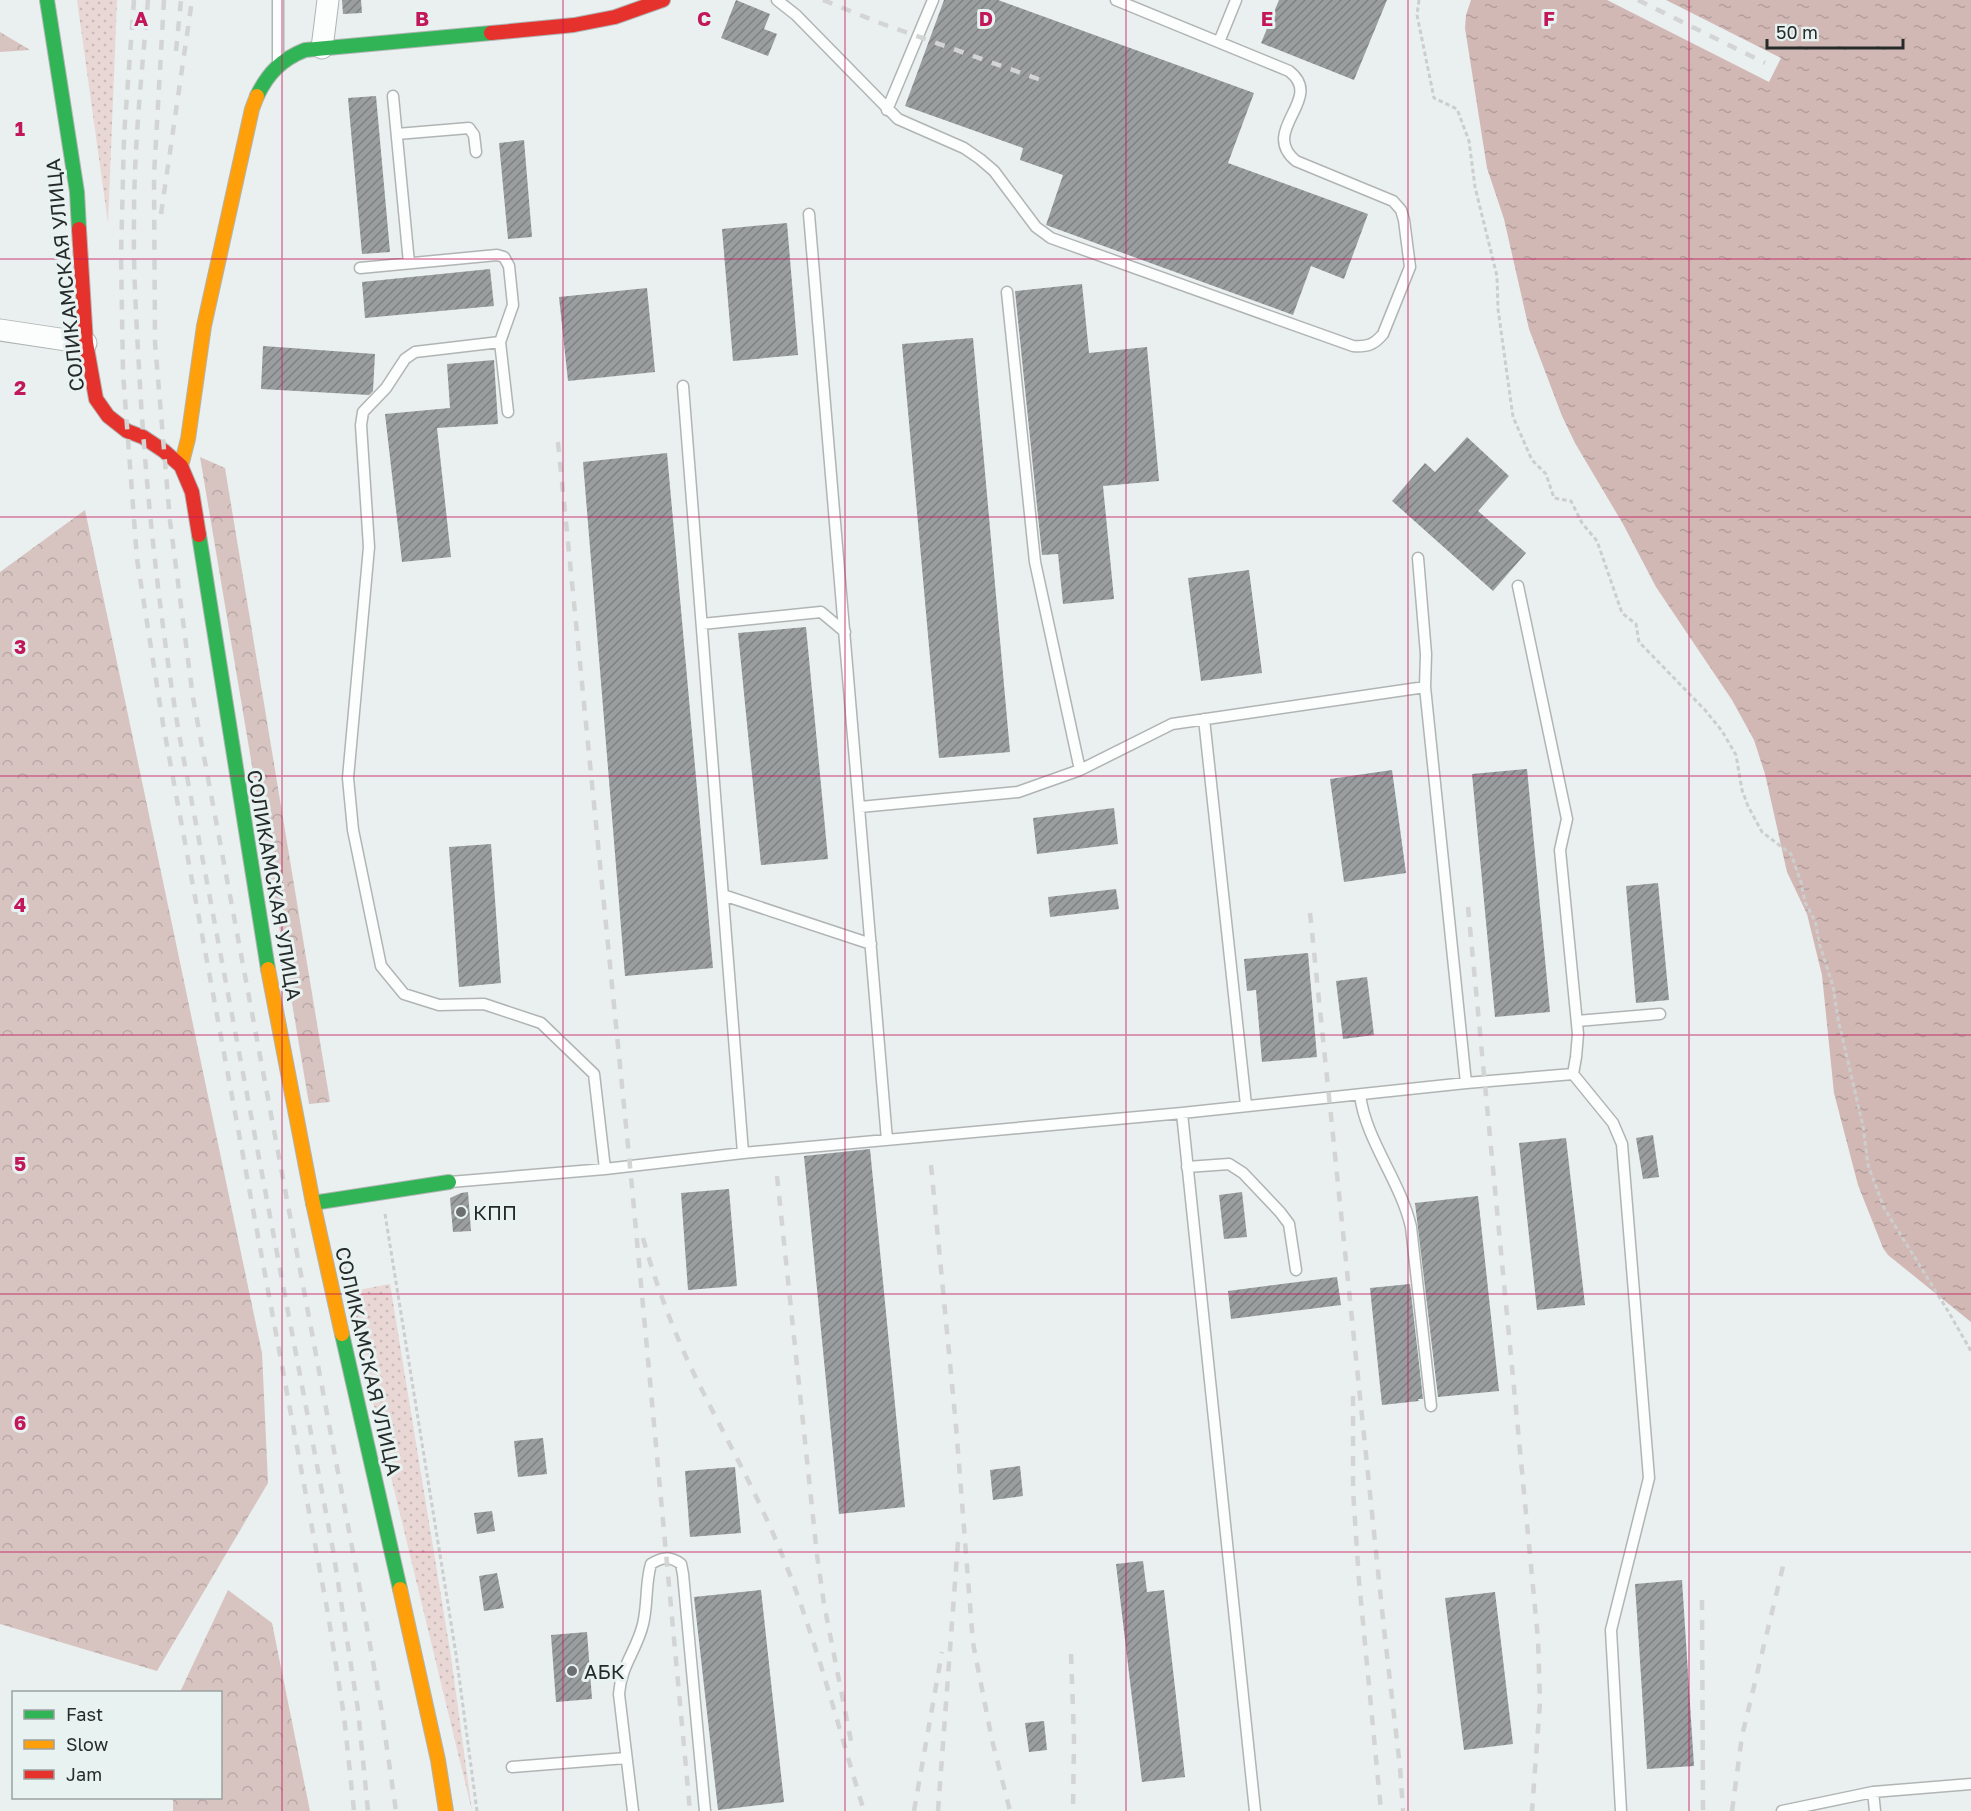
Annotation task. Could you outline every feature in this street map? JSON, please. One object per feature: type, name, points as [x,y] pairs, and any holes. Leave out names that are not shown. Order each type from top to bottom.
[{"type":"main road","name":"СОЛИКАМСКАЯ УЛИЦА","points":[[47,0],[77,192],[86,343],[96,399],[108,416],[127,431],[143,437],[181,466],[192,492],[262,936],[313,1203],[435,1749],[446,1811]]},
{"type":"main road","points":[[181,466],[188,439],[204,326],[252,109],[258,91],[278,64],[291,55],[305,50],[574,25],[615,17],[663,0]]},
{"type":"main road","points":[[313,1203],[449,1182]]},
{"type":"street","points":[[322,48],[328,0]]},
{"type":"street","points":[[0,330],[86,343]]},
{"type":"lane","points":[[278,0],[278,64]]},
{"type":"lane","points":[[777,0],[796,15],[898,119],[964,148],[994,171],[1036,227],[1051,238],[1353,346],[1366,347],[1376,343],[1383,334],[1410,267],[1401,210],[1393,201],[1296,161],[1287,154],[1283,143],[1300,97],[1301,87],[1297,78],[1289,71],[1116,0]]},
{"type":"lane","points":[[887,110],[933,0]]},
{"type":"lane","points":[[1219,42],[1236,0]]},
{"type":"lane","points":[[393,96],[409,263]]},
{"type":"lane","points":[[397,134],[469,128],[474,135],[476,153]]},
{"type":"lane","points":[[809,214],[887,1140]]},
{"type":"lane","points":[[360,268],[496,255],[504,257],[509,266],[513,305],[500,342],[508,412]]},
{"type":"lane","points":[[1007,292],[1035,562],[1080,770]]},
{"type":"lane","points":[[500,342],[415,352],[405,359],[386,388],[363,412],[361,425],[369,547],[348,778],[353,830],[381,966],[404,994],[440,1005],[484,1004],[542,1023],[594,1074],[605,1169]]},
{"type":"lane","points":[[683,386],[743,1153]]},
{"type":"lane","points":[[1418,558],[1426,654],[1425,687],[1466,1083]]},
{"type":"lane","points":[[1518,585],[1567,819],[1560,850],[1577,1021],[1573,1074],[1613,1123],[1622,1144],[1649,1478],[1611,1630],[1621,1811]]},
{"type":"lane","points":[[702,624],[821,612],[845,632]]},
{"type":"lane","points":[[860,807],[1018,792],[1080,770],[1172,724],[1425,687]]},
{"type":"lane","points":[[1204,719],[1246,1105]]},
{"type":"lane","points":[[723,895],[871,944]]},
{"type":"lane","points":[[1577,1021],[1660,1014]]},
{"type":"lane","points":[[449,1182],[605,1169],[743,1153],[1573,1074]]},
{"type":"lane","points":[[1360,1095],[1366,1121],[1401,1192],[1411,1227],[1431,1406]]},
{"type":"lane","points":[[1182,1113],[1255,1811]]},
{"type":"lane","points":[[1187,1167],[1229,1164],[1243,1173],[1289,1224],[1296,1270]]},
{"type":"lane","points":[[633,1811],[619,1694],[622,1671],[643,1626],[651,1564],[666,1557],[681,1564],[683,1574],[705,1811]]},
{"type":"lane","points":[[512,1767],[626,1758]]},
{"type":"lane","points":[[1782,1811],[1873,1792],[1971,1784]]},
{"type":"lane","points":[[1873,1792],[1875,1811]]},
{"type":"path","points":[[1419,0],[1417,15],[1434,98],[1457,109],[1469,141],[1475,187],[1497,276],[1498,309],[1513,417],[1532,460],[1546,474],[1554,498],[1572,501],[1582,523],[1598,541],[1622,613],[1636,624],[1639,642],[1705,710],[1722,731],[1736,755],[1742,790],[1762,832],[1791,854],[1805,902],[1815,921],[1820,946],[1833,986],[1838,1019],[1863,1126],[1868,1165],[1884,1208],[1971,1351]]},
{"type":"path","points":[[381,1192],[456,1654],[477,1811]]},
{"type":"shaded area","points":[[77,0],[117,0],[108,223]]},
{"type":"shaded area","points":[[343,1249],[353,1291],[390,1284],[451,1657],[472,1811],[336,1250]]},
{"type":"green space","points":[[0,32],[30,50],[0,52]]},
{"type":"green space","points":[[200,457],[225,468],[330,1102],[309,1104]]},
{"type":"green space","points":[[85,510],[262,1353],[268,1483],[157,1671],[0,1624],[0,572]]},
{"type":"green space","points":[[228,1590],[272,1623],[310,1811],[173,1811],[173,1799],[222,1799],[222,1691],[180,1691]]},
{"type":"water","points":[[1471,0],[1971,0],[1971,1322],[1888,1255],[1883,1248],[1858,1185],[1834,1093],[1822,975],[1807,914],[1787,872],[1765,774],[1754,740],[1732,700],[1656,587],[1623,524],[1575,443],[1562,416],[1529,329],[1504,219],[1487,168],[1465,28]]},
{"type":"pier","points":[[1607,0],[1666,0],[1781,58],[1769,82]]},
{"type":"building","points":[[342,0],[361,0],[362,13],[343,14]]},
{"type":"building","points":[[736,0],[770,14],[764,29],[777,34],[768,56],[721,38]]},
{"type":"building","points":[[944,0],[998,0],[1254,93],[1228,163],[1368,214],[1344,279],[1311,266],[1293,315],[1046,225],[1063,175],[1020,160],[1023,148],[905,106]]},
{"type":"building","points":[[1279,0],[1387,0],[1354,80],[1261,43]]},
{"type":"building","points":[[376,96],[390,252],[362,254],[348,98]]},
{"type":"building","points":[[524,140],[532,237],[508,239],[499,143]]},
{"type":"building","points":[[787,223],[798,355],[733,361],[722,229]]},
{"type":"building","points":[[490,269],[494,306],[365,318],[362,282]]},
{"type":"building","points":[[1082,284],[1089,353],[1147,347],[1159,481],[1103,486],[1114,599],[1063,604],[1058,554],[1042,555],[1015,291]]},
{"type":"building","points":[[647,288],[655,372],[568,381],[559,297]]},
{"type":"building","points":[[973,338],[1010,752],[939,758],[902,344]]},
{"type":"building","points":[[263,346],[375,354],[373,391],[369,395],[261,389]]},
{"type":"building","points":[[494,360],[498,424],[437,428],[451,557],[402,562],[385,414],[450,408],[447,364]]},
{"type":"building","points":[[1467,437],[1509,476],[1478,511],[1526,553],[1493,591],[1392,501],[1425,463],[1435,472]]},
{"type":"building","points":[[667,453],[713,968],[625,976],[583,462]]},
{"type":"building","points":[[1249,570],[1262,673],[1201,681],[1188,578]]},
{"type":"building","points":[[806,627],[828,859],[761,865],[738,633]]},
{"type":"building","points":[[1527,769],[1550,1012],[1495,1017],[1472,774]]},
{"type":"building","points":[[1392,770],[1406,873],[1344,882],[1330,779]]},
{"type":"building","points":[[1114,808],[1118,844],[1037,854],[1033,818]]},
{"type":"building","points":[[491,844],[501,983],[459,987],[449,847]]},
{"type":"building","points":[[1658,883],[1669,1000],[1636,1003],[1626,886]]},
{"type":"building","points":[[1116,889],[1119,909],[1050,917],[1048,897]]},
{"type":"building","points":[[1308,953],[1317,1057],[1262,1062],[1256,990],[1247,991],[1244,959]]},
{"type":"building","points":[[1367,977],[1374,1035],[1343,1039],[1336,981]]},
{"type":"building","points":[[1653,1135],[1659,1177],[1643,1179],[1636,1138]]},
{"type":"building","points":[[1566,1138],[1585,1305],[1537,1310],[1519,1143]]},
{"type":"building","points":[[870,1149],[905,1507],[839,1514],[804,1156]]},
{"type":"building","points":[[729,1189],[737,1286],[688,1290],[681,1193]]},
{"type":"building","name":"КПП","points":[[468,1192],[471,1231],[453,1232],[450,1198]]},
{"type":"building","points":[[1242,1192],[1247,1237],[1224,1239],[1219,1195]]},
{"type":"building","points":[[1478,1196],[1499,1391],[1438,1397],[1415,1203]]},
{"type":"building","points":[[1337,1277],[1341,1305],[1231,1319],[1228,1291]]},
{"type":"building","points":[[1410,1284],[1423,1399],[1382,1405],[1370,1288]]},
{"type":"building","points":[[543,1438],[547,1474],[518,1477],[514,1441]]},
{"type":"building","points":[[1020,1466],[1023,1496],[993,1500],[990,1470]]},
{"type":"building","points":[[735,1467],[741,1533],[690,1537],[685,1471]]},
{"type":"building","points":[[492,1511],[495,1531],[477,1534],[474,1513]]},
{"type":"building","points":[[1143,1561],[1147,1592],[1164,1590],[1185,1777],[1142,1782],[1116,1564]]},
{"type":"building","points":[[497,1573],[504,1608],[484,1611],[479,1576]]},
{"type":"building","points":[[1682,1580],[1694,1766],[1647,1769],[1635,1584]]},
{"type":"building","points":[[761,1590],[784,1802],[718,1810],[694,1597]]},
{"type":"building","points":[[1495,1592],[1513,1744],[1464,1750],[1445,1598]]},
{"type":"building","name":"АБК","points":[[587,1632],[592,1699],[556,1702],[551,1635]]},
{"type":"building","points":[[1044,1721],[1047,1750],[1029,1752],[1025,1723]]},
{"type":"railway","points":[[134,0],[124,136],[121,255],[123,373],[137,559],[163,724],[328,1614],[344,1716],[354,1811]]},
{"type":"railway","points":[[148,0],[135,163],[134,260],[143,430],[160,604],[179,734],[333,1550],[358,1710],[368,1811]]},
{"type":"railway","points":[[164,0],[154,175],[155,343],[170,521],[193,698],[364,1611],[396,1811]]},
{"type":"railway","points":[[176,51],[181,0]]},
{"type":"railway","points":[[161,214],[192,0]]},
{"type":"railway","points":[[823,0],[880,23],[1041,80]]},
{"type":"railway","points":[[1638,0],[1765,63]]},
{"type":"railway","points":[[558,442],[630,1166],[690,1811]]},
{"type":"railway","points":[[1468,907],[1538,1639],[1540,1702],[1532,1811]]},
{"type":"railway","points":[[1310,913],[1403,1811]]},
{"type":"railway","points":[[931,1165],[956,1426],[973,1643],[992,1740],[1010,1811]]},
{"type":"railway","points":[[777,1176],[817,1555],[824,1604],[851,1741]]},
{"type":"railway","points":[[643,1238],[659,1290],[679,1341],[756,1496],[789,1571],[823,1673],[864,1811]]},
{"type":"railway","points":[[1353,1396],[1353,1490],[1359,1581],[1381,1811]]},
{"type":"railway","points":[[938,1811],[958,1542]]},
{"type":"railway","points":[[1732,1811],[1742,1736],[1785,1558]]},
{"type":"railway","points":[[1702,1600],[1703,1811]]},
{"type":"railway","points":[[914,1811],[942,1652]]},
{"type":"railway","points":[[1071,1654],[1074,1738],[1073,1811]]},
{"type":"traffic: fast","points":[[47,0],[77,192],[79,229]]},
{"type":"traffic: fast","points":[[257,96],[276,68],[305,50],[491,33]]},
{"type":"traffic: fast","points":[[199,535],[268,969]]},
{"type":"traffic: fast","points":[[313,1203],[449,1182]]},
{"type":"traffic: fast","points":[[342,1334],[400,1589]]},
{"type":"traffic: slow","points":[[181,466],[188,439],[204,326],[252,109],[257,96]]},
{"type":"traffic: slow","points":[[268,969],[313,1203],[342,1334]]},
{"type":"traffic: slow","points":[[400,1589],[438,1760],[446,1811]]},
{"type":"traffic: jam","points":[[491,33],[574,25],[615,17],[663,0]]},
{"type":"traffic: jam","points":[[79,229],[86,343],[96,399],[108,416],[127,431],[143,437],[181,466],[192,492],[199,535]]},
{"type":"place","name":"КПП","points":[[461,1212]]},
{"type":"place","name":"АБК","points":[[572,1671]]}]
